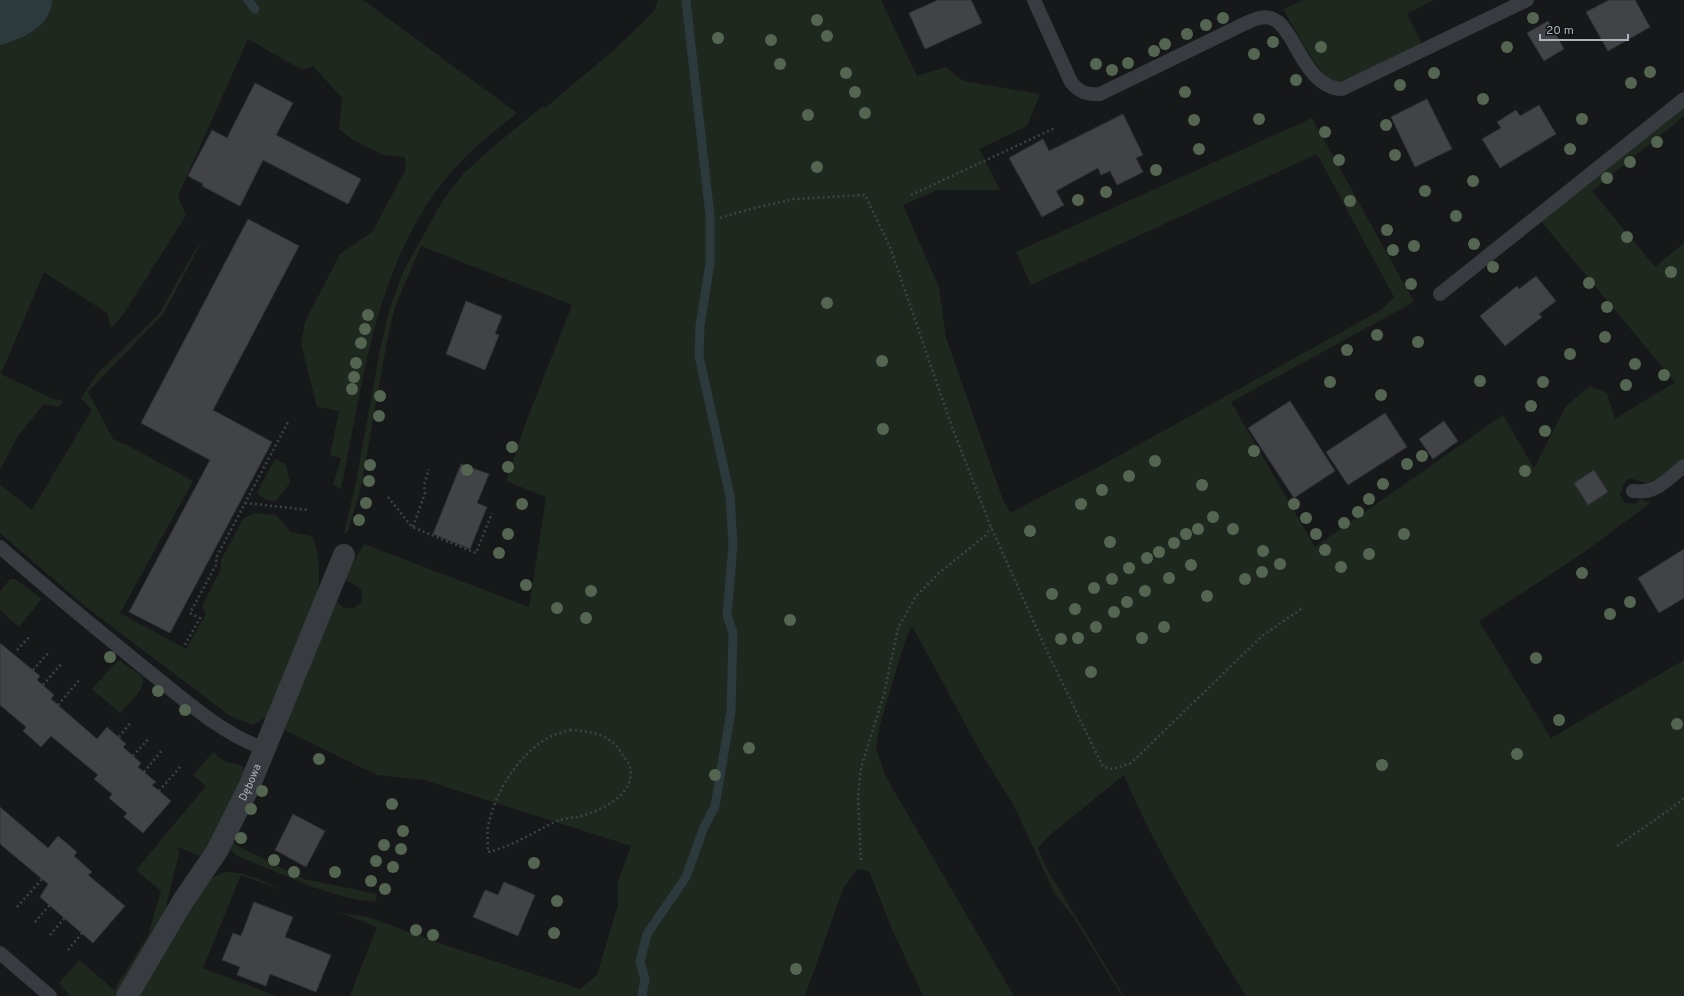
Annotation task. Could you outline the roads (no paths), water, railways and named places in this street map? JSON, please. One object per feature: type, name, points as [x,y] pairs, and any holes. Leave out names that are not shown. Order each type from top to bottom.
[{"type":"street","name":"Dębowa","points":[[127,996],[183,902],[217,851],[249,787],[344,555]]},
{"type":"lane","points":[[1034,0],[1071,82],[1076,89],[1091,95],[1100,94],[1246,23],[1266,17],[1274,19],[1283,26],[1303,59],[1323,84],[1332,89],[1342,89],[1527,0]]},
{"type":"lane","points":[[1440,294],[1684,99]]},
{"type":"lane","points":[[1633,490],[1643,492],[1653,490],[1684,466]]},
{"type":"lane","points":[[0,547],[66,605],[192,705],[245,742],[265,749]]},
{"type":"lane","points":[[0,953],[50,996]]},
{"type":"waterway","points":[[248,0],[255,9]]},
{"type":"waterway","points":[[642,996],[645,979],[640,962],[647,934],[686,877],[704,827],[715,806],[731,711],[733,633],[727,615],[733,545],[730,496],[699,356],[700,326],[710,263],[710,216],[686,0]]}]
